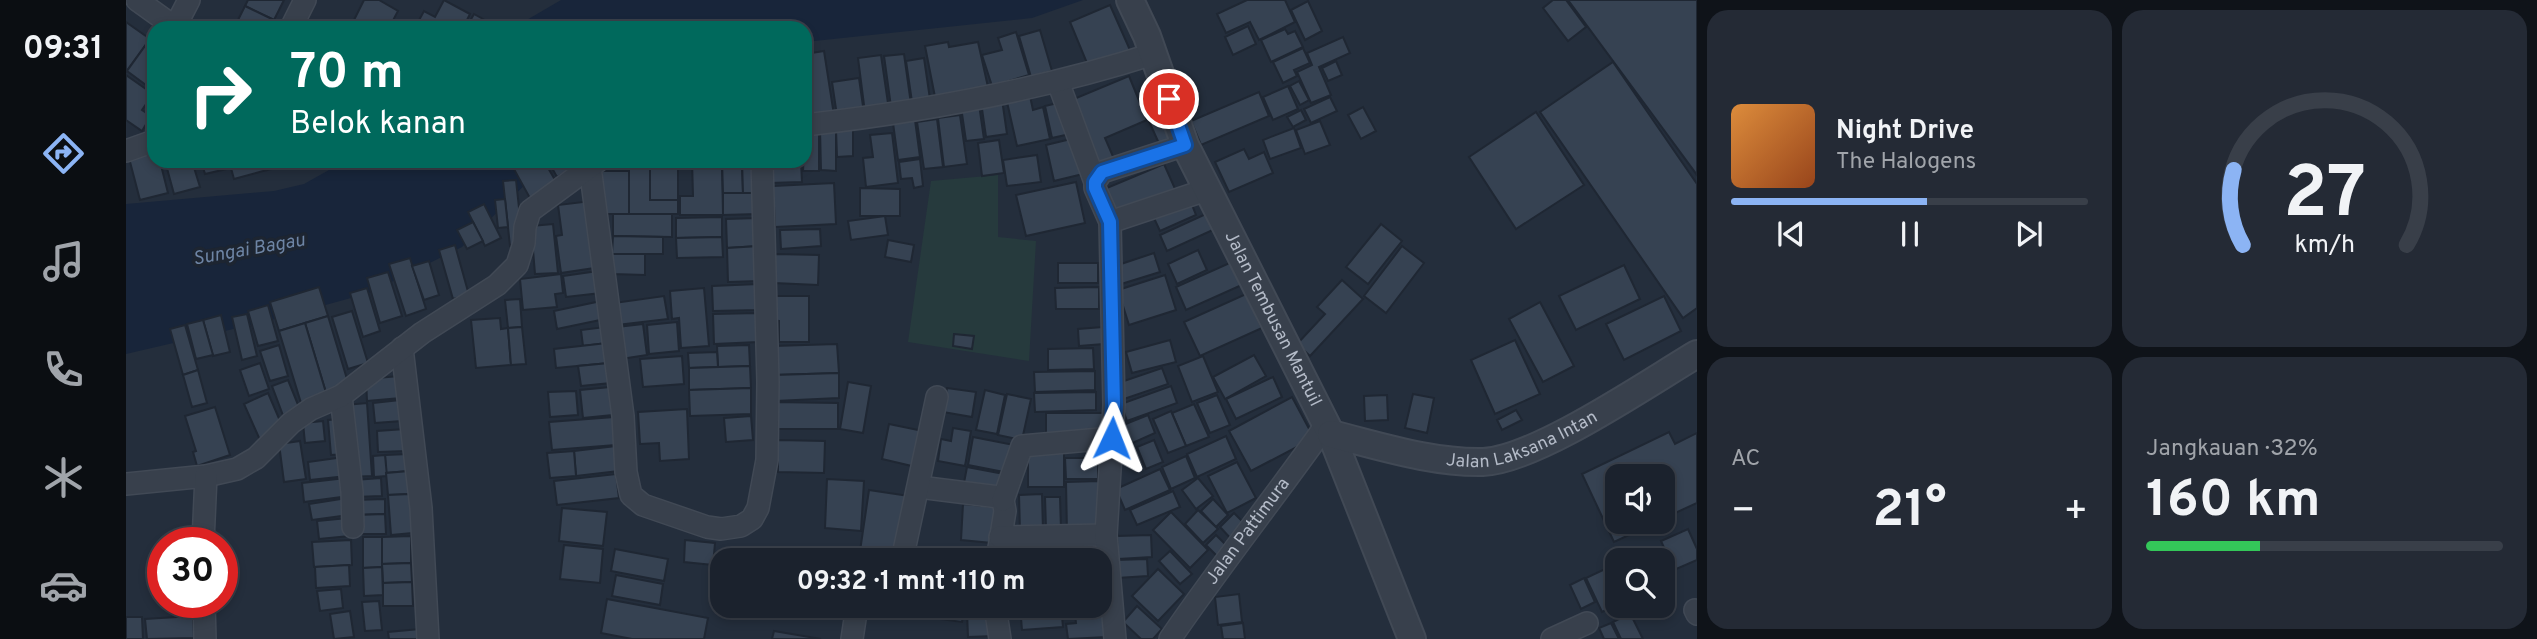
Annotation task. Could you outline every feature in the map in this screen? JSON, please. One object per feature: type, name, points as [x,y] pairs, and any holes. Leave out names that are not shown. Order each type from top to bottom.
[{"type":"street","points":[[137,0],[166,21]]},
{"type":"street","points":[[179,21],[189,0]]},
{"type":"street","points":[[294,21],[305,0]]},
{"type":"street","name":"Jalan Tembusan Mantuil","points":[[1130,0],[1150,45],[1185,145],[1328,429],[1412,639]]},
{"type":"street","points":[[812,124],[856,119],[1058,82],[1150,45]]},
{"type":"street","points":[[1058,82],[1095,188],[1110,222],[1114,405],[1106,535],[1115,639]]},
{"type":"street","points":[[126,150],[147,143]]},
{"type":"street","points":[[1095,182],[1102,172],[1185,145]]},
{"type":"street","points":[[126,484],[206,477],[237,469],[256,458],[291,423],[312,409],[341,396],[402,348],[497,285],[517,265],[530,211],[589,168]]},
{"type":"street","points":[[594,168],[623,416],[626,472],[631,495],[643,505],[721,529],[741,526],[752,519],[758,508],[767,460],[768,382],[762,168]]},
{"type":"street","points":[[1110,222],[1206,190]]},
{"type":"street","points":[[402,348],[421,508],[429,639]]},
{"type":"street","name":"Jalan Laksana Intan","points":[[1328,429],[1432,459],[1485,462],[1532,448],[1574,427],[1697,354]]},
{"type":"street","points":[[341,396],[352,492],[353,527]]},
{"type":"street","points":[[905,548],[937,397]]},
{"type":"street","name":"Jalan Pattimura","points":[[1170,639],[1222,564],[1328,429]]},
{"type":"street","points":[[999,548],[1005,511],[1003,500],[1022,446],[1112,438]]},
{"type":"street","points":[[204,527],[206,477]]},
{"type":"street","points":[[919,487],[999,497],[1003,500]]},
{"type":"street","points":[[1000,537],[1106,535]]},
{"type":"street","points":[[204,618],[205,639]]},
{"type":"street","points":[[852,639],[855,618]]},
{"type":"street","points":[[997,618],[1000,639]]},
{"type":"street","points":[[1552,639],[1587,624]]},
{"type":"green space","points":[[998,175],[998,237],[1036,241],[1029,361],[908,342],[931,181]]},
{"type":"water","points":[[561,0],[1083,0],[1032,18],[812,41],[812,21],[525,21]]},
{"type":"water","name":"Sungai Bagau","points":[[333,168],[542,168],[462,247],[369,293],[264,322],[126,354],[126,204],[274,191],[304,184]]},
{"type":"building","points":[[248,0],[284,0],[274,20],[245,6]]},
{"type":"building","points":[[364,0],[379,0],[398,11],[393,21],[354,20]]},
{"type":"building","points":[[444,0],[470,14],[466,21],[419,21],[424,11],[435,17]]},
{"type":"building","points":[[1247,0],[1285,0],[1295,22],[1259,40],[1250,22],[1226,33],[1217,14]]},
{"type":"building","points":[[1553,0],[1566,0],[1586,27],[1568,41],[1543,8]]},
{"type":"building","points":[[1568,0],[1697,0],[1697,175]]},
{"type":"building","points":[[1308,1],[1322,31],[1305,40],[1291,10]]},
{"type":"building","points":[[1110,5],[1130,50],[1089,68],[1070,22]]},
{"type":"building","points":[[245,6],[274,20],[274,21],[238,21]]},
{"type":"building","points":[[474,14],[486,21],[470,21]]},
{"type":"building","points":[[126,22],[147,37],[147,43],[126,72]]},
{"type":"building","points":[[1248,26],[1256,44],[1233,55],[1225,37]]},
{"type":"building","points":[[1285,29],[1288,34],[1295,31],[1303,47],[1271,62],[1261,40]]},
{"type":"building","points":[[1040,30],[1052,71],[1031,77],[1019,36]]},
{"type":"building","points":[[1016,32],[1029,75],[992,86],[982,55],[1002,50],[998,38]]},
{"type":"building","points":[[1343,37],[1350,53],[1319,67],[1331,95],[1311,103],[1297,72],[1312,65],[1307,53]]},
{"type":"building","points":[[948,42],[949,47],[978,42],[988,87],[935,97],[925,46]]},
{"type":"building","points":[[147,43],[147,86],[127,71]]},
{"type":"building","points":[[1303,48],[1310,63],[1294,70],[1297,76],[1283,83],[1273,62]]},
{"type":"building","points":[[824,51],[834,115],[812,119],[812,53]]},
{"type":"building","points":[[904,54],[911,104],[891,107],[884,56]]},
{"type":"building","points":[[881,55],[889,110],[865,113],[858,58]]},
{"type":"building","points":[[924,58],[930,99],[912,102],[906,61]]},
{"type":"building","points":[[1336,61],[1342,75],[1328,81],[1322,68]]},
{"type":"building","points":[[1613,62],[1697,184],[1697,308],[1683,318],[1540,112]]},
{"type":"building","points":[[126,75],[147,90],[147,103],[142,110],[147,113],[147,123],[142,131],[126,120]]},
{"type":"building","points":[[1129,76],[1147,120],[1105,138],[1115,161],[1097,169],[1069,101]]},
{"type":"building","points":[[859,78],[864,113],[837,116],[832,82]]},
{"type":"building","points":[[1299,81],[1309,100],[1300,105],[1290,86]]},
{"type":"building","points":[[1288,86],[1298,109],[1273,120],[1263,97]]},
{"type":"building","points":[[1259,92],[1269,116],[1201,145],[1191,121]]},
{"type":"building","points":[[1030,96],[1033,110],[1043,107],[1050,139],[1017,146],[1007,102]]},
{"type":"building","points":[[1330,97],[1337,111],[1311,123],[1304,109]]},
{"type":"building","points":[[1002,99],[1007,134],[986,137],[981,102]]},
{"type":"building","points":[[1062,102],[1070,134],[1052,138],[1045,106]]},
{"type":"building","points":[[979,104],[984,139],[966,141],[961,107]]},
{"type":"building","points":[[1363,107],[1376,131],[1361,139],[1348,115]]},
{"type":"building","points":[[1301,110],[1306,120],[1293,127],[1287,117]]},
{"type":"building","points":[[1162,112],[1176,141],[1161,148],[1148,119]]},
{"type":"building","points":[[1536,112],[1584,185],[1516,229],[1469,157]]},
{"type":"building","points":[[960,115],[967,164],[944,167],[938,118]]},
{"type":"building","points":[[937,119],[943,167],[924,169],[917,122]]},
{"type":"building","points":[[915,120],[920,157],[898,160],[893,123]]},
{"type":"building","points":[[1320,121],[1330,145],[1305,154],[1296,130]]},
{"type":"building","points":[[1294,128],[1301,148],[1270,159],[1263,140]]},
{"type":"building","points":[[820,129],[836,129],[836,171],[821,170]]},
{"type":"building","points":[[812,130],[819,130],[819,171],[803,171],[803,168],[812,168]]},
{"type":"building","points":[[836,130],[853,130],[853,156],[837,157]]},
{"type":"building","points":[[892,133],[898,183],[866,187],[863,158],[873,157],[870,135]]},
{"type":"building","points":[[1075,138],[1083,174],[1054,181],[1046,145]]},
{"type":"building","points":[[999,140],[1004,173],[982,176],[978,143]]},
{"type":"building","points":[[1244,149],[1249,159],[1264,152],[1273,173],[1229,192],[1215,162]]},
{"type":"building","points":[[147,153],[147,168],[162,168],[168,193],[140,200],[129,158]]},
{"type":"building","points":[[1037,155],[1041,182],[1007,186],[1003,160]]},
{"type":"building","points":[[920,159],[923,186],[914,188],[912,178],[901,179],[899,162]]},
{"type":"building","points":[[1164,164],[1176,191],[1114,218],[1102,190]]},
{"type":"building","points":[[167,168],[194,168],[200,187],[174,194]]},
{"type":"building","points":[[203,168],[231,168],[205,174]]},
{"type":"building","points":[[231,168],[267,168],[267,170],[234,179]]},
{"type":"building","points":[[513,168],[548,168],[558,185],[531,200]]},
{"type":"building","points":[[552,168],[574,168],[557,177]]},
{"type":"building","points":[[623,168],[650,168],[650,200],[678,200],[678,214],[629,214],[629,171],[623,171]]},
{"type":"building","points":[[650,168],[678,168],[678,200],[650,200]]},
{"type":"building","points":[[692,168],[722,168],[723,215],[680,215],[680,196],[693,196]]},
{"type":"building","points":[[722,168],[742,168],[743,193],[723,193]]},
{"type":"building","points":[[742,168],[757,168],[758,193],[743,193]]},
{"type":"building","points":[[768,168],[801,168],[802,182],[769,183]]},
{"type":"building","points":[[602,171],[629,171],[629,214],[602,214]]},
{"type":"building","points":[[516,180],[523,245],[510,246],[503,181]]},
{"type":"building","points":[[1076,182],[1085,223],[1026,236],[1016,195]]},
{"type":"building","points":[[834,183],[836,224],[775,227],[773,186]]},
{"type":"building","points":[[860,188],[900,189],[900,216],[860,216]]},
{"type":"building","points":[[723,193],[758,193],[758,214],[723,215]]},
{"type":"building","points":[[505,199],[508,227],[498,228],[495,200]]},
{"type":"building","points":[[1190,200],[1196,215],[1160,231],[1153,216]]},
{"type":"building","points":[[591,201],[601,267],[561,273],[556,236],[562,235],[558,205]]},
{"type":"building","points":[[484,204],[501,238],[485,246],[468,212]]},
{"type":"building","points":[[1208,213],[1215,229],[1167,251],[1160,235]]},
{"type":"building","points":[[613,214],[672,214],[672,237],[613,236]]},
{"type":"building","points":[[885,216],[888,235],[851,240],[848,221]]},
{"type":"building","points":[[722,217],[722,237],[676,238],[676,218]]},
{"type":"building","points":[[757,218],[759,246],[727,248],[726,219]]},
{"type":"building","points":[[473,222],[483,241],[467,249],[457,230]]},
{"type":"building","points":[[553,224],[558,273],[535,274],[531,226]]},
{"type":"building","points":[[1381,224],[1402,241],[1368,284],[1346,267]]},
{"type":"building","points":[[820,229],[821,246],[781,249],[780,230]]},
{"type":"building","points":[[613,236],[663,237],[663,254],[612,254]]},
{"type":"building","points":[[722,237],[723,257],[677,258],[676,238]]},
{"type":"building","points":[[888,240],[914,245],[911,262],[885,257]]},
{"type":"building","points":[[455,245],[469,295],[453,299],[439,250]]},
{"type":"building","points":[[759,246],[760,281],[728,282],[727,248]]},
{"type":"building","points":[[1402,246],[1424,263],[1386,313],[1364,296]]},
{"type":"building","points":[[1198,250],[1207,270],[1177,284],[1168,264]]},
{"type":"building","points":[[1154,253],[1160,272],[1118,285],[1112,267]]},
{"type":"building","points":[[612,254],[645,254],[645,275],[612,274]]},
{"type":"building","points":[[775,254],[819,255],[818,285],[774,283]]},
{"type":"building","points":[[410,258],[426,309],[406,316],[389,264]]},
{"type":"building","points":[[429,261],[439,295],[424,300],[412,266]]},
{"type":"building","points":[[1234,261],[1244,284],[1186,310],[1176,287]]},
{"type":"building","points":[[1058,263],[1098,263],[1098,283],[1058,283]]},
{"type":"building","points":[[1624,265],[1640,299],[1576,330],[1559,296]]},
{"type":"building","points":[[598,271],[601,293],[566,297],[563,276]]},
{"type":"building","points":[[388,272],[402,316],[380,323],[367,278]]},
{"type":"building","points":[[561,274],[563,293],[555,294],[557,307],[523,310],[520,279]]},
{"type":"building","points":[[1165,275],[1176,310],[1129,325],[1118,290]]},
{"type":"building","points":[[1342,280],[1363,299],[1310,356],[1297,344],[1325,314],[1317,307]]},
{"type":"building","points":[[758,284],[759,310],[713,311],[712,286]]},
{"type":"building","points":[[319,287],[328,316],[279,331],[270,302]]},
{"type":"building","points":[[1099,287],[1099,309],[1056,309],[1055,288]]},
{"type":"building","points":[[367,288],[380,331],[363,337],[350,293]]},
{"type":"building","points":[[704,288],[709,346],[681,348],[679,318],[672,319],[670,291]]},
{"type":"building","points":[[1246,294],[1262,328],[1200,356],[1184,322]]},
{"type":"building","points":[[664,296],[668,319],[617,325],[614,303]]},
{"type":"building","points":[[769,296],[809,296],[809,342],[779,342],[779,321],[769,320]]},
{"type":"building","points":[[1664,296],[1681,331],[1624,360],[1606,324]]},
{"type":"building","points":[[520,299],[522,327],[508,328],[505,300]]},
{"type":"building","points":[[601,301],[605,319],[557,329],[554,311]]},
{"type":"building","points":[[1540,302],[1574,366],[1543,382],[1509,319]]},
{"type":"building","points":[[268,305],[278,341],[258,346],[248,311]]},
{"type":"building","points":[[352,311],[368,363],[348,369],[332,317]]},
{"type":"building","points":[[758,313],[759,342],[714,344],[713,314]]},
{"type":"building","points":[[247,314],[257,356],[242,360],[232,317]]},
{"type":"building","points":[[221,315],[230,352],[213,356],[203,320]]},
{"type":"building","points":[[328,316],[350,389],[327,396],[305,323]]},
{"type":"building","points":[[500,318],[501,329],[508,328],[511,365],[476,368],[471,320]]},
{"type":"building","points":[[203,320],[213,355],[196,359],[187,324]]},
{"type":"building","points":[[677,322],[679,351],[649,354],[647,325]]},
{"type":"building","points":[[305,323],[327,396],[301,403],[279,331]]},
{"type":"building","points":[[643,324],[647,355],[621,359],[617,327]]},
{"type":"building","points":[[185,325],[198,370],[183,375],[170,329]]},
{"type":"building","points":[[522,327],[526,364],[511,365],[508,328]]},
{"type":"building","points":[[605,327],[607,343],[583,346],[581,330]]},
{"type":"building","points":[[1103,327],[1104,344],[1079,346],[1078,329]]},
{"type":"building","points":[[954,334],[974,336],[972,349],[953,346]]},
{"type":"building","points":[[1170,340],[1176,362],[1132,373],[1126,352]]},
{"type":"building","points":[[1515,340],[1540,394],[1495,414],[1471,360]]},
{"type":"building","points":[[607,343],[609,363],[556,368],[554,349]]},
{"type":"building","points":[[837,344],[839,373],[774,375],[773,346]]},
{"type":"building","points":[[279,345],[288,376],[270,381],[260,351]]},
{"type":"building","points":[[749,345],[750,366],[718,367],[717,346]]},
{"type":"building","points":[[1093,348],[1094,369],[1048,370],[1048,349]]},
{"type":"building","points":[[717,352],[718,367],[689,368],[688,353]]},
{"type":"building","points":[[1254,355],[1266,376],[1225,399],[1213,377]]},
{"type":"building","points":[[682,356],[684,384],[643,387],[640,359]]},
{"type":"building","points":[[1203,356],[1218,392],[1192,402],[1178,366]]},
{"type":"building","points":[[260,363],[269,389],[249,396],[240,370]]},
{"type":"building","points":[[609,363],[611,383],[581,386],[578,366]]},
{"type":"building","points":[[750,366],[751,388],[689,390],[689,368]]},
{"type":"building","points":[[1162,368],[1168,384],[1124,399],[1118,383]]},
{"type":"building","points":[[198,370],[207,403],[192,407],[183,375]]},
{"type":"building","points":[[1095,371],[1095,390],[1035,392],[1034,372]]},
{"type":"building","points":[[839,373],[839,398],[775,401],[774,375]]},
{"type":"building","points":[[399,376],[401,398],[367,401],[366,379]]},
{"type":"building","points":[[1273,377],[1282,397],[1236,419],[1226,399]]},
{"type":"building","points":[[288,380],[301,412],[284,418],[272,386]]},
{"type":"building","points":[[848,382],[871,386],[863,433],[840,429]]},
{"type":"building","points":[[1171,386],[1177,403],[1127,421],[1121,404]]},
{"type":"building","points":[[610,387],[613,415],[583,418],[580,390]]},
{"type":"building","points":[[751,388],[751,414],[690,416],[689,390]]},
{"type":"building","points":[[947,388],[976,392],[972,417],[943,412]]},
{"type":"building","points":[[985,390],[1005,395],[997,434],[976,430]]},
{"type":"building","points":[[576,391],[578,415],[550,417],[548,392]]},
{"type":"building","points":[[1096,392],[1096,410],[1035,412],[1034,393]]},
{"type":"building","points":[[268,393],[284,430],[260,440],[244,404]]},
{"type":"building","points":[[1007,394],[1031,399],[1022,440],[998,435]]},
{"type":"building","points":[[1413,394],[1434,398],[1427,433],[1405,428]]},
{"type":"building","points":[[1217,395],[1230,425],[1210,433],[1197,403]]},
{"type":"building","points":[[1387,395],[1388,420],[1365,421],[1364,396]]},
{"type":"building","points":[[1292,397],[1314,438],[1251,471],[1229,431]]},
{"type":"building","points":[[400,400],[402,421],[375,423],[373,403]]},
{"type":"building","points":[[772,402],[838,403],[838,429],[772,429]]},
{"type":"building","points":[[367,403],[372,476],[351,477],[345,405]]},
{"type":"building","points":[[1194,404],[1209,437],[1186,446],[1172,413]]},
{"type":"building","points":[[215,407],[230,455],[197,466],[193,452],[196,451],[185,416]]},
{"type":"building","points":[[687,409],[689,459],[660,461],[659,443],[640,444],[638,412]]},
{"type":"building","points":[[1516,410],[1522,420],[1502,430],[1497,420]]},
{"type":"building","points":[[1171,411],[1186,446],[1168,453],[1153,419]]},
{"type":"building","points":[[1046,413],[1105,413],[1105,436],[1046,437]]},
{"type":"building","points":[[1148,415],[1155,433],[1126,446],[1118,427]]},
{"type":"building","points":[[751,416],[753,440],[726,442],[724,418]]},
{"type":"building","points":[[614,417],[616,445],[552,450],[549,422]]},
{"type":"building","points":[[342,419],[345,454],[331,455],[328,420]]},
{"type":"building","points":[[323,421],[325,441],[305,443],[303,423]]},
{"type":"building","points":[[889,424],[923,431],[916,467],[882,459]]},
{"type":"building","points":[[953,428],[971,431],[965,466],[938,461],[941,439],[951,441]]},
{"type":"building","points":[[405,429],[407,451],[378,452],[377,431]]},
{"type":"building","points":[[1669,432],[1675,444],[1697,433],[1697,503],[1675,513],[1675,464],[1605,464],[1605,523],[1582,474]]},
{"type":"building","points":[[1226,436],[1236,459],[1197,477],[1187,454]]},
{"type":"building","points":[[973,437],[1014,445],[1009,473],[968,465]]},
{"type":"building","points":[[778,440],[825,441],[824,473],[778,472]]},
{"type":"building","points":[[1154,440],[1163,462],[1146,469],[1137,447]]},
{"type":"building","points":[[300,441],[306,479],[284,482],[279,444]]},
{"type":"building","points":[[616,446],[619,471],[576,476],[574,451]]},
{"type":"building","points":[[1028,450],[1064,450],[1064,487],[1028,487]]},
{"type":"building","points":[[574,451],[576,476],[550,478],[547,453]]},
{"type":"building","points":[[408,454],[409,471],[386,473],[385,455]]},
{"type":"building","points":[[385,455],[387,476],[374,477],[373,456]]},
{"type":"building","points":[[1186,456],[1195,478],[1171,489],[1162,467]]},
{"type":"building","points":[[344,457],[347,476],[310,480],[308,462]]},
{"type":"building","points":[[1065,458],[1098,458],[1098,479],[1066,479]]},
{"type":"building","points":[[1237,462],[1256,498],[1227,513],[1208,476]]},
{"type":"building","points":[[967,467],[1004,474],[1000,496],[963,488]]},
{"type":"building","points":[[1160,469],[1170,490],[1125,510],[1116,489]]},
{"type":"building","points":[[409,471],[410,494],[388,495],[386,473]]},
{"type":"building","points":[[616,474],[619,498],[557,505],[554,481]]},
{"type":"building","points":[[346,478],[349,496],[304,502],[302,483]]},
{"type":"building","points":[[381,478],[382,496],[355,497],[354,480]]},
{"type":"building","points":[[1198,478],[1213,496],[1196,509],[1182,490]]},
{"type":"building","points":[[827,479],[864,481],[861,531],[825,528]]},
{"type":"building","points":[[1100,481],[1101,534],[1067,534],[1066,482]]},
{"type":"building","points":[[869,490],[909,496],[900,548],[860,548]]},
{"type":"building","points":[[1173,491],[1180,507],[1137,525],[1130,510]]},
{"type":"building","points":[[410,494],[413,533],[391,535],[388,495]]},
{"type":"building","points":[[1042,494],[1043,530],[1020,531],[1019,495]]},
{"type":"building","points":[[1045,497],[1060,497],[1061,529],[1046,529]]},
{"type":"building","points":[[347,498],[349,515],[312,520],[309,504]]},
{"type":"building","points":[[385,499],[385,514],[356,515],[355,500]]},
{"type":"building","points":[[1213,499],[1228,515],[1216,527],[1201,511]]},
{"type":"building","points":[[963,504],[996,507],[992,543],[961,540]]},
{"type":"building","points":[[562,508],[607,512],[603,546],[559,541]]},
{"type":"building","points":[[1198,510],[1218,529],[1203,543],[1185,524]]},
{"type":"building","points":[[1171,512],[1208,550],[1190,568],[1153,530]]},
{"type":"building","points":[[1234,513],[1247,526],[1233,541],[1220,527]]},
{"type":"building","points":[[385,514],[386,534],[356,534],[356,515]]},
{"type":"building","points":[[348,518],[350,536],[319,539],[317,521]]},
{"type":"building","points":[[1688,529],[1697,549],[1697,560],[1675,570],[1675,548],[1664,548],[1661,541]]},
{"type":"building","points":[[1610,534],[1631,534],[1614,542]]},
{"type":"building","points":[[1151,535],[1152,557],[1118,559],[1117,536]]},
{"type":"building","points":[[1216,535],[1230,549],[1220,559],[1206,545]]},
{"type":"building","points":[[411,536],[411,563],[382,564],[382,537]]},
{"type":"building","points":[[363,537],[382,537],[382,567],[363,568]]},
{"type":"building","points":[[351,540],[352,565],[314,567],[312,542]]},
{"type":"building","points":[[685,540],[715,543],[715,548],[710,548],[710,565],[684,562]]},
{"type":"building","points":[[1093,541],[1094,548],[1035,548]]},
{"type":"building","points":[[564,545],[603,549],[600,583],[560,579]]},
{"type":"building","points":[[615,549],[668,559],[664,581],[611,571]]},
{"type":"building","points":[[1170,551],[1192,574],[1180,584],[1159,561]]},
{"type":"building","points":[[1147,559],[1148,576],[1117,578],[1116,560]]},
{"type":"building","points":[[411,563],[412,582],[383,583],[382,564]]},
{"type":"building","points":[[349,565],[350,586],[316,588],[315,567]]},
{"type":"building","points":[[382,567],[383,595],[364,596],[363,568]]},
{"type":"building","points":[[1158,569],[1184,594],[1158,621],[1132,596]]},
{"type":"building","points":[[1605,569],[1605,611],[1602,612],[1586,578]]},
{"type":"building","points":[[616,575],[663,584],[660,605],[612,596]]},
{"type":"building","points":[[1584,578],[1595,602],[1581,609],[1570,585]]},
{"type":"building","points":[[412,582],[413,606],[383,606],[383,583]]},
{"type":"building","points":[[341,589],[343,608],[320,611],[317,591]]},
{"type":"building","points":[[1239,594],[1242,622],[1218,625],[1215,597]]},
{"type":"building","points":[[607,599],[708,618],[704,639],[632,639],[601,633]]},
{"type":"building","points":[[379,601],[382,630],[365,631],[362,602]]},
{"type":"building","points":[[1137,606],[1162,629],[1153,639],[1141,639],[1123,622]]},
{"type":"building","points":[[350,611],[354,637],[334,639],[330,614]]},
{"type":"building","points":[[126,617],[142,617],[143,639],[126,639]]},
{"type":"building","points":[[193,618],[194,638],[147,639],[145,619]]},
{"type":"building","points":[[940,618],[963,618],[962,622]]},
{"type":"building","points":[[967,618],[995,618],[995,636],[968,637]]},
{"type":"building","points":[[1021,618],[1062,618],[1063,627],[1022,630]]},
{"type":"building","points":[[1075,618],[1105,618],[1107,637],[1068,639],[1066,624],[1076,623]]},
{"type":"building","points":[[1621,618],[1632,618],[1643,639],[1621,639],[1613,622]]},
{"type":"building","points":[[1243,623],[1245,639],[1223,639],[1221,626]]},
{"type":"building","points":[[1611,623],[1619,639],[1604,639],[1599,628]]},
{"type":"building","points":[[420,629],[421,639],[389,639],[388,632]]},
{"type":"building","points":[[774,631],[821,639],[772,639]]},
{"type":"route","points":[[1112,438],[1114,405],[1110,222],[1095,188],[1095,182],[1102,172],[1185,145],[1169,99]]}]
